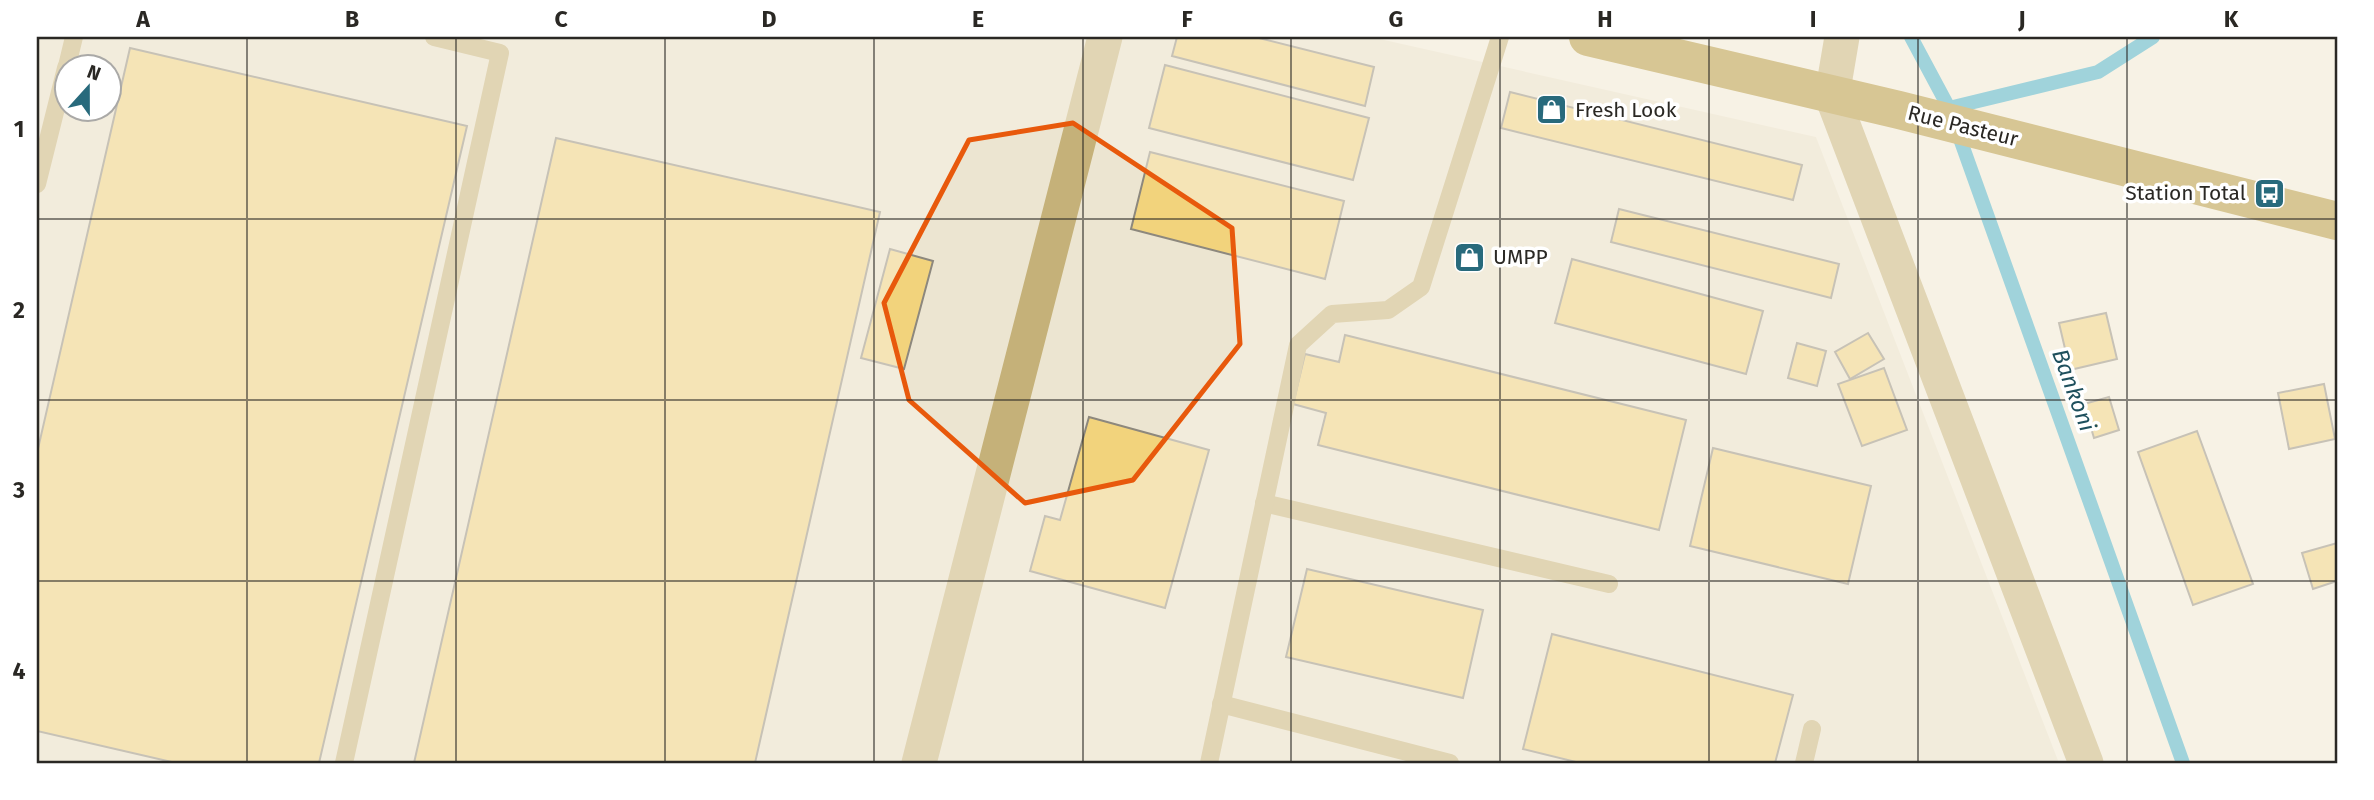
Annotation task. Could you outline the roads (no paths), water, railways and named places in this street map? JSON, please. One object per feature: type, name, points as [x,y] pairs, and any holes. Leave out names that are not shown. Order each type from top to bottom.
[{"type":"main road","name":"Rue Pasteur","points":[[1588,37],[1899,110],[2337,221]]},
{"type":"street","points":[[919,763],[1105,37]]},
{"type":"street","points":[[1842,37],[1832,96],[2085,763]]},
{"type":"lane","points":[[344,763],[500,53],[434,37]]},
{"type":"lane","points":[[1209,763],[1298,345],[1332,314],[1388,310],[1421,287],[1500,37]]},
{"type":"lane","points":[[37,184],[53,122]]},
{"type":"lane","points":[[1264,503],[1609,584]]},
{"type":"lane","points":[[1221,704],[1450,763]]},
{"type":"lane","points":[[1804,763],[1812,729]]},
{"type":"waterway","name":"Bankoni","points":[[1911,37],[1949,108],[2183,763]]},
{"type":"waterway","points":[[1949,108],[2098,72],[2153,37]]},
{"type":"place","name":"Fresh Look","points":[[1552,110]]},
{"type":"place","name":"Station Total","points":[[2269,193]]},
{"type":"place","name":"UMPP","points":[[1470,257]]}]
